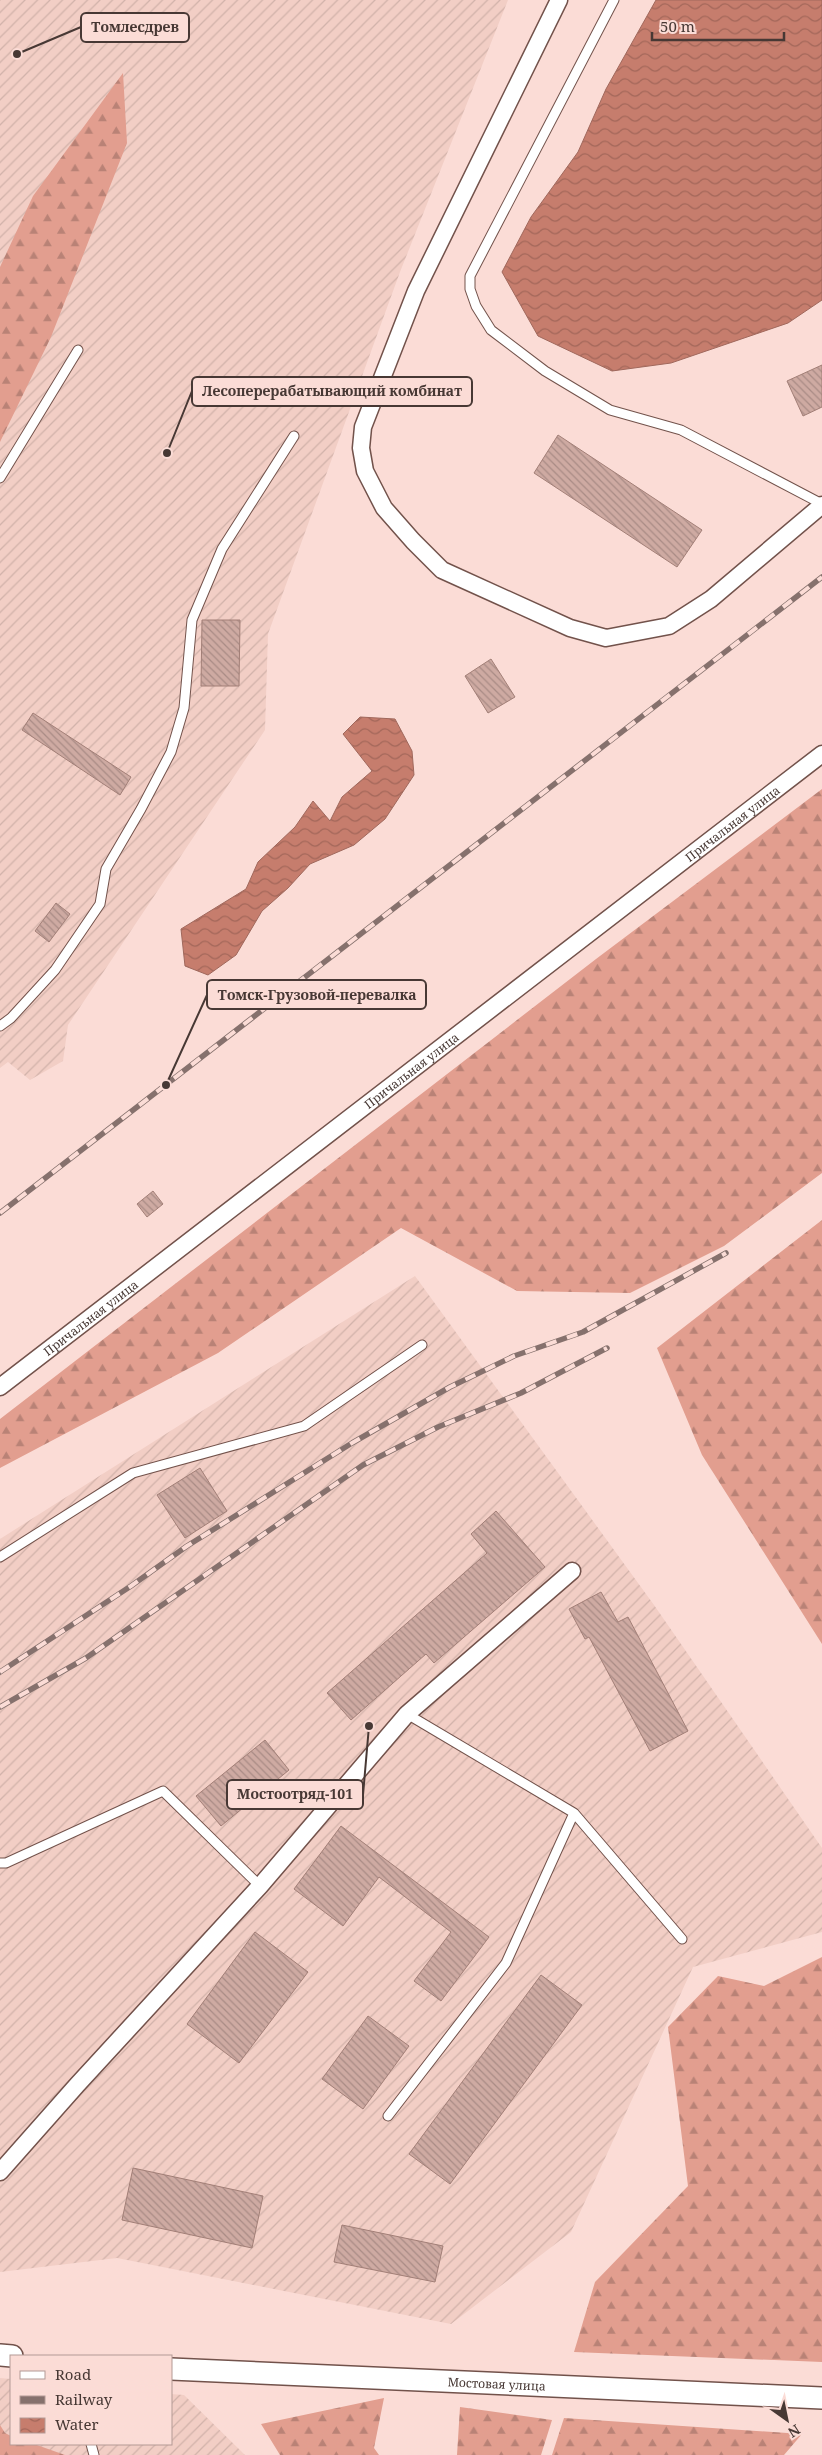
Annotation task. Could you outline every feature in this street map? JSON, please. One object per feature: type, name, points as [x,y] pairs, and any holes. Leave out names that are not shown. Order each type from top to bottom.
[{"type":"street","points":[[559,0],[416,291],[363,427],[361,448],[365,471],[384,508],[412,541],[442,570],[570,628],[606,638],[669,626],[711,599],[822,505]]},
{"type":"street","name":"Причальная улица","points":[[0,1387],[822,754]]},
{"type":"street","points":[[0,2172],[77,2085],[260,1886],[407,1714],[572,1572]]},
{"type":"street","name":"Мостовая улица","points":[[172,2368],[822,2398]]},
{"type":"lane","points":[[614,0],[470,276],[470,289],[476,306],[492,330],[545,371],[610,410],[681,430],[822,505]]},
{"type":"lane","points":[[0,478],[78,350]]},
{"type":"lane","points":[[0,1026],[11,1018],[55,970],[100,904],[106,869],[171,752],[184,708],[192,620],[222,549],[294,436]]},
{"type":"lane","points":[[0,1558],[134,1473],[304,1426],[422,1345]]},
{"type":"lane","points":[[407,1714],[574,1814],[682,1939]]},
{"type":"lane","points":[[0,1863],[6,1863],[163,1791],[260,1886]]},
{"type":"lane","points":[[388,2116],[506,1963],[574,1814]]},
{"type":"shaded area","points":[[0,0],[508,0],[400,272],[268,634],[265,730],[68,1025],[63,1061],[30,1080],[8,1062],[0,1068]]},
{"type":"shaded area","points":[[415,1276],[654,1605],[822,1848],[822,1932],[693,1967],[571,2232],[451,2324],[117,2258],[0,2272],[0,1539]]},
{"type":"shaded area","points":[[0,2378],[10,2379],[10,2445],[172,2445],[172,2394],[184,2395],[245,2455],[0,2455]]},
{"type":"green space","points":[[123,73],[127,143],[51,337],[0,442],[0,267],[33,196]]},
{"type":"green space","points":[[822,789],[822,1173],[724,1246],[630,1293],[517,1291],[401,1228],[218,1353],[0,1468],[0,1419],[596,959]]},
{"type":"green space","points":[[822,1220],[822,1644],[702,1455],[657,1348]]},
{"type":"green space","points":[[822,1957],[822,2362],[574,2352],[595,2282],[688,2186],[668,2027],[718,1976],[764,1986]]},
{"type":"green space","points":[[384,2398],[374,2448],[379,2455],[280,2455],[261,2424]]},
{"type":"green space","points":[[460,2407],[552,2420],[541,2455],[457,2455]]},
{"type":"green space","points":[[564,2418],[802,2434],[784,2455],[552,2455]]},
{"type":"green space","points":[[0,2425],[5,2433],[10,2436],[10,2445],[37,2445],[65,2455],[0,2455]]},
{"type":"water","points":[[656,0],[822,0],[822,300],[788,323],[671,363],[612,371],[538,336],[502,272],[531,217],[578,152],[606,89]]},
{"type":"water","points":[[360,717],[395,719],[412,751],[414,775],[385,819],[354,845],[310,864],[288,888],[262,911],[236,955],[208,975],[185,966],[181,929],[246,889],[258,862],[295,827],[313,801],[330,821],[342,797],[372,771],[343,734]]},
{"type":"building","points":[[822,365],[822,407],[803,416],[787,381]]},
{"type":"building","points":[[558,435],[702,530],[677,567],[534,473]]},
{"type":"building","points":[[202,620],[240,620],[239,686],[201,686]]},
{"type":"building","points":[[491,659],[515,697],[488,713],[465,676]]},
{"type":"building","points":[[33,713],[131,777],[120,795],[22,730]]},
{"type":"building","points":[[56,903],[70,914],[49,942],[35,931]]},
{"type":"building","points":[[153,1191],[163,1204],[147,1217],[137,1204]]},
{"type":"building","points":[[200,1468],[227,1511],[185,1538],[157,1495]]},
{"type":"building","points":[[496,1511],[545,1567],[434,1663],[426,1654],[351,1720],[327,1693],[487,1553],[471,1534]]},
{"type":"building","points":[[601,1592],[618,1622],[628,1617],[688,1731],[650,1751],[589,1637],[585,1639],[569,1609]]},
{"type":"building","points":[[265,1740],[289,1770],[221,1826],[196,1796]]},
{"type":"building","points":[[341,1826],[489,1937],[441,2001],[414,1981],[451,1932],[379,1877],[343,1926],[294,1889]]},
{"type":"building","points":[[255,1932],[308,1972],[239,2063],[187,2024]]},
{"type":"building","points":[[541,1975],[582,2005],[450,2184],[409,2154]]},
{"type":"building","points":[[368,2016],[409,2046],[363,2109],[322,2079]]},
{"type":"building","points":[[133,2168],[263,2196],[252,2248],[122,2220]]},
{"type":"building","points":[[342,2225],[443,2246],[435,2282],[334,2262]]},
{"type":"railway","points":[[0,1213],[822,577]]},
{"type":"railway","points":[[0,1672],[131,1586],[187,1546],[352,1443],[450,1387],[514,1356],[583,1332],[726,1253]]},
{"type":"railway","points":[[0,1707],[86,1658],[363,1465],[438,1427],[521,1393],[607,1348]]},
{"type":"place","name":"Томлесдрев","points":[[17,54]]},
{"type":"place","name":"Лесоперерабатывающий комбинат","points":[[167,453]]},
{"type":"place","name":"Томск-Грузовой-перевалка","points":[[166,1085]]},
{"type":"place","name":"Мостоотряд-101","points":[[369,1726]]}]
